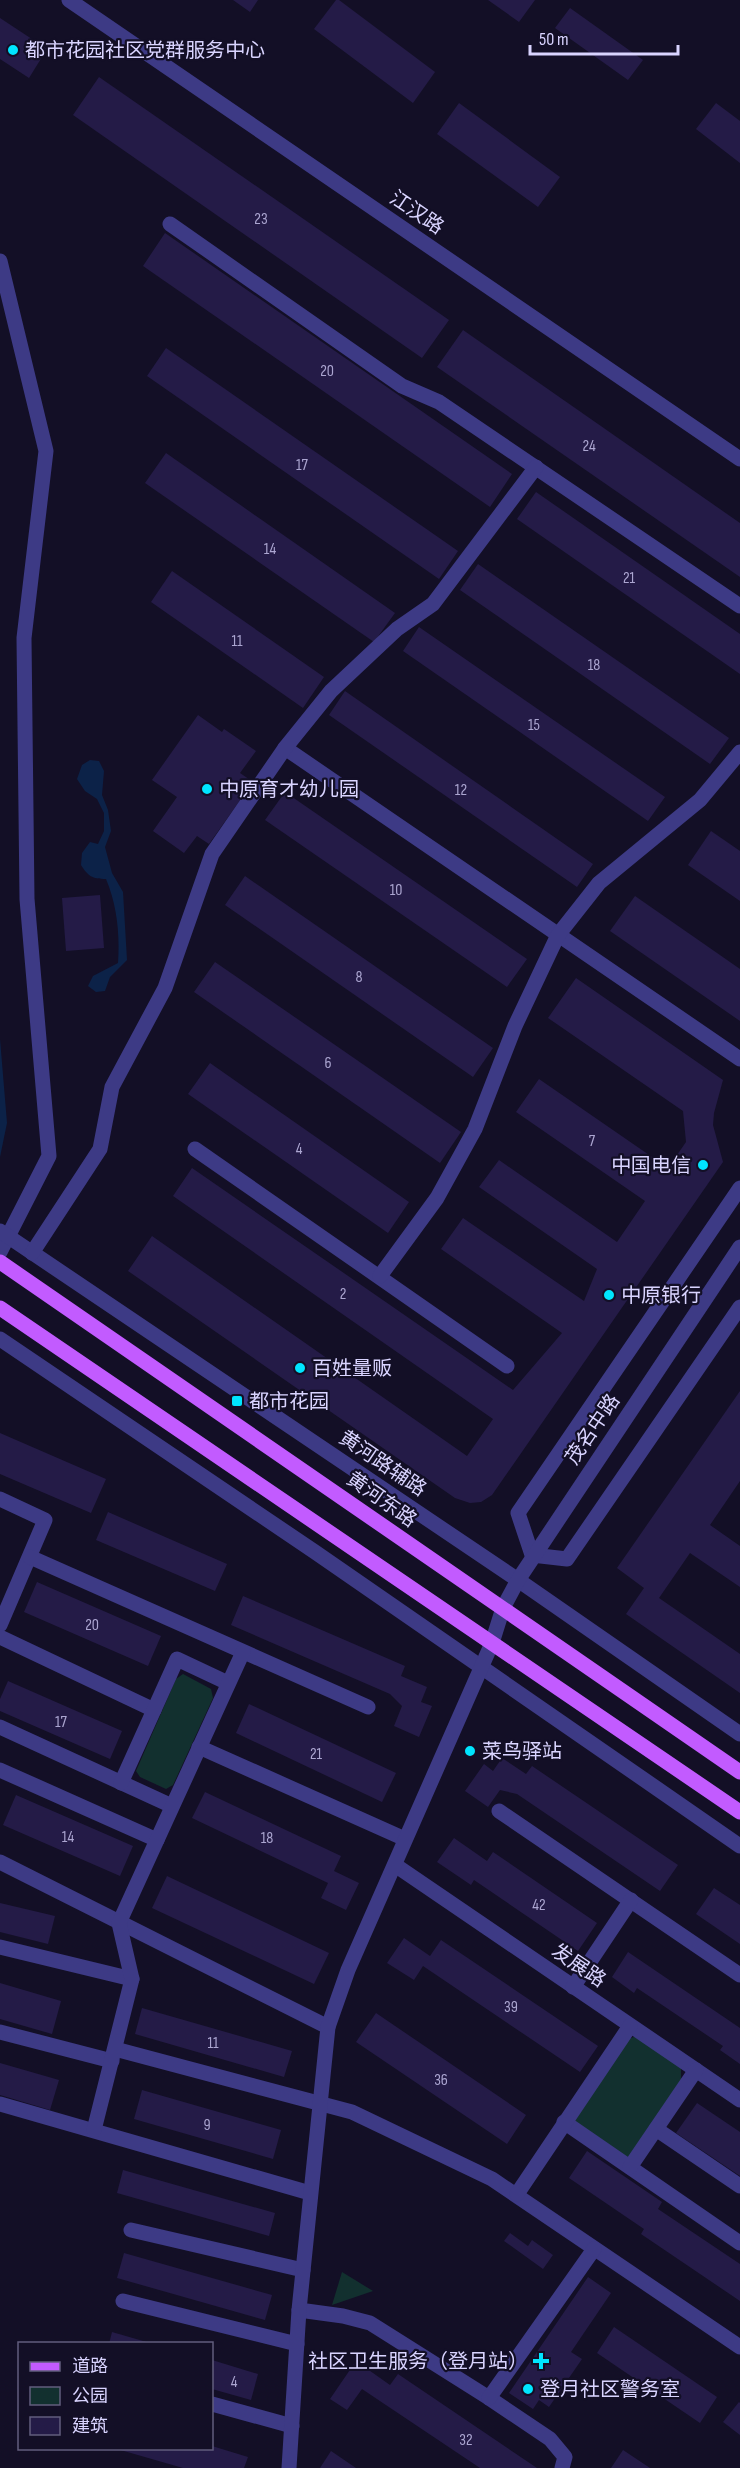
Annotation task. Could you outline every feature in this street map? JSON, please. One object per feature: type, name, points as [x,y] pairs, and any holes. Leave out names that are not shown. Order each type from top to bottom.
[{"type":"main road","name":"黄河东路","points":[[0,1262],[740,1772]]},
{"type":"main road","points":[[0,1308],[740,1812]]},
{"type":"street","name":"江汉路","points":[[69,0],[740,459]]},
{"type":"street","points":[[170,224],[402,386],[440,402],[740,606]]},
{"type":"street","points":[[0,261],[46,451],[24,638],[27,899],[49,1156],[4,1234],[0,1252]]},
{"type":"street","points":[[32,1253],[100,1149],[112,1087],[165,988],[212,854],[285,748],[342,680],[397,629],[433,604],[536,467]]},
{"type":"street","points":[[285,748],[740,1059]]},
{"type":"street","points":[[380,1276],[437,1198],[475,1129],[515,1026],[558,935],[600,883],[700,800],[740,753]]},
{"type":"street","points":[[195,1149],[507,1366]]},
{"type":"street","points":[[740,1188],[518,1513],[532,1555],[567,1559],[740,1307]]},
{"type":"street","name":"黄河路辅路","points":[[4,1234],[518,1580],[740,1734]]},
{"type":"street","name":"茂名中路","points":[[289,2468],[299,2310],[328,2026],[348,1970],[492,1643],[503,1608],[518,1580],[532,1555],[740,1247]]},
{"type":"street","points":[[0,1339],[740,1846]]},
{"type":"street","points":[[0,1499],[45,1520],[0,1625]]},
{"type":"street","points":[[30,1557],[368,1707]]},
{"type":"street","points":[[0,1637],[154,1710]]},
{"type":"street","points":[[94,2130],[132,1979],[119,1923],[243,1652]]},
{"type":"street","points":[[121,1783],[177,1659],[228,1683]]},
{"type":"street","points":[[0,1726],[172,1806]]},
{"type":"street","points":[[199,1747],[405,1839]]},
{"type":"street","points":[[0,1770],[157,1840]]},
{"type":"street","points":[[500,1811],[740,1975]]},
{"type":"street","points":[[0,1862],[328,2026]]},
{"type":"street","name":"发展路","points":[[395,1865],[740,2100]]},
{"type":"street","points":[[573,1987],[631,1900]]},
{"type":"street","points":[[0,1947],[132,1979]]},
{"type":"street","points":[[517,2194],[630,2026]]},
{"type":"street","points":[[0,2032],[113,2055],[351,2112],[492,2179],[517,2194],[740,2347]]},
{"type":"street","points":[[630,2167],[696,2070]]},
{"type":"street","points":[[0,2104],[310,2193]]},
{"type":"street","points":[[564,2122],[740,2244]]},
{"type":"street","points":[[656,2129],[740,2186]]},
{"type":"street","points":[[131,2230],[303,2270]]},
{"type":"street","points":[[489,2398],[594,2249]]},
{"type":"street","points":[[123,2301],[297,2344]]},
{"type":"street","points":[[299,2310],[343,2316],[370,2323],[550,2439],[565,2457],[562,2468]]},
{"type":"street","points":[[213,2404],[292,2426]]},
{"type":"green space","points":[[183,1674],[211,1689],[213,1698],[173,1785],[166,1789],[140,1777],[136,1771],[176,1679]]},
{"type":"green space","points":[[637,2036],[681,2068],[681,2084],[630,2160],[573,2124],[625,2040]]},
{"type":"green space","points":[[342,2272],[373,2291],[332,2305]]},
{"type":"water","points":[[90,760],[99,761],[104,771],[102,795],[108,810],[111,831],[105,847],[112,873],[123,892],[127,960],[110,977],[105,991],[96,992],[88,986],[93,976],[118,963],[119,941],[115,909],[106,879],[91,876],[81,865],[82,853],[90,842],[98,844],[104,831],[104,813],[97,799],[85,791],[77,779],[82,765]]},
{"type":"water","points":[[0,1039],[7,1123],[0,1157]]},
{"type":"building","points":[[233,0],[258,0],[250,12]]},
{"type":"building","points":[[336,0],[435,72],[413,103],[314,29]]},
{"type":"building","points":[[488,0],[535,0],[519,22]]},
{"type":"building","points":[[570,8],[643,60],[628,80],[555,28]]},
{"type":"building","points":[[0,18],[47,49],[29,78],[0,59]]},
{"type":"building","points":[[99,77],[449,320],[422,358],[73,115]]},
{"type":"building","points":[[459,103],[560,177],[538,207],[437,134]]},
{"type":"building","points":[[716,103],[740,121],[740,163],[696,129]]},
{"type":"building","points":[[165,233],[512,474],[490,507],[143,266]]},
{"type":"building","points":[[463,330],[740,523],[740,577],[437,367]]},
{"type":"building","points":[[166,348],[458,551],[439,579],[147,376]]},
{"type":"building","points":[[166,453],[395,613],[374,642],[145,483]]},
{"type":"building","points":[[536,492],[740,634],[740,674],[517,519]]},
{"type":"building","points":[[478,564],[729,738],[710,764],[460,590]]},
{"type":"building","points":[[172,571],[324,677],[303,708],[151,602]]},
{"type":"building","points":[[419,627],[665,797],[648,821],[403,651]]},
{"type":"building","points":[[345,691],[593,864],[577,887],[329,715]]},
{"type":"building","name":"中原育才幼儿园","points":[[198,715],[222,732],[224,729],[256,751],[240,773],[253,782],[209,844],[197,836],[184,853],[153,831],[177,797],[152,780]]},
{"type":"building","points":[[285,792],[527,959],[507,987],[265,820]]},
{"type":"building","points":[[711,831],[740,851],[740,901],[688,865]]},
{"type":"building","points":[[245,876],[493,1048],[473,1077],[225,905]]},
{"type":"building","points":[[100,895],[104,948],[66,951],[62,898]]},
{"type":"building","points":[[635,896],[740,969],[740,1021],[610,931]]},
{"type":"building","points":[[215,962],[461,1132],[440,1163],[194,992]]},
{"type":"building","points":[[576,978],[723,1080],[713,1125],[723,1162],[492,1495],[481,1502],[470,1503],[455,1498],[128,1271],[152,1236],[467,1456],[493,1419],[173,1196],[192,1168],[513,1390],[562,1333],[441,1249],[463,1218],[584,1301],[597,1269],[479,1187],[499,1160],[617,1242],[645,1201],[516,1112],[539,1079],[668,1168],[686,1142],[683,1111],[548,1018]]},
{"type":"building","points":[[210,1063],[409,1202],[388,1233],[188,1094]]},
{"type":"building","points":[[740,1391],[740,1481],[710,1525],[740,1546],[740,1587],[690,1553],[659,1598],[740,1654],[740,1693],[626,1614],[644,1588],[617,1568]]},
{"type":"building","points":[[0,1433],[106,1479],[91,1513],[0,1474]]},
{"type":"building","points":[[108,1512],[227,1564],[215,1591],[96,1540]]},
{"type":"building","points":[[37,1582],[161,1636],[148,1666],[24,1612]]},
{"type":"building","points":[[243,1596],[405,1666],[401,1676],[427,1687],[421,1702],[432,1706],[419,1737],[394,1726],[402,1706],[390,1694],[231,1625]]},
{"type":"building","points":[[8,1681],[122,1731],[110,1759],[0,1711],[0,1699]]},
{"type":"building","points":[[249,1704],[396,1773],[382,1802],[236,1733]]},
{"type":"building","points":[[502,1758],[526,1774],[532,1766],[678,1865],[660,1891],[517,1794],[500,1790],[488,1807],[465,1791],[484,1764],[493,1771]]},
{"type":"building","points":[[205,1792],[341,1856],[334,1871],[359,1883],[346,1910],[321,1898],[328,1883],[192,1818]]},
{"type":"building","points":[[16,1795],[133,1846],[120,1876],[3,1825]]},
{"type":"building","points":[[454,1838],[487,1861],[493,1852],[597,1923],[578,1951],[474,1880],[471,1885],[437,1862]]},
{"type":"building","points":[[167,1876],[329,1953],[314,1984],[152,1908]]},
{"type":"building","points":[[714,1888],[740,1905],[740,1944],[696,1914]]},
{"type":"building","points":[[0,1903],[55,1916],[48,1944],[0,1932]]},
{"type":"building","points":[[404,1938],[430,1956],[441,1940],[598,2046],[580,2072],[423,1966],[414,1980],[387,1963]]},
{"type":"building","points":[[628,1952],[740,2028],[740,2064],[720,2050],[723,2046],[637,1988],[634,1993],[612,1977]]},
{"type":"building","points":[[0,1983],[61,2001],[52,2034],[0,2019]]},
{"type":"building","points":[[142,2008],[292,2051],[284,2077],[135,2034]]},
{"type":"building","points":[[376,2013],[526,2115],[507,2144],[356,2042]]},
{"type":"building","points":[[0,2063],[59,2080],[50,2110],[0,2095]]},
{"type":"building","points":[[142,2090],[281,2130],[273,2159],[134,2119]]},
{"type":"building","points":[[697,2103],[740,2132],[740,2176],[676,2133]]},
{"type":"building","points":[[587,2151],[662,2202],[658,2209],[740,2264],[740,2301],[641,2234],[644,2229],[569,2178]]},
{"type":"building","points":[[123,2170],[275,2213],[269,2236],[117,2193]]},
{"type":"building","points":[[510,2233],[528,2246],[532,2240],[553,2255],[543,2269],[504,2241]]},
{"type":"building","points":[[124,2253],[272,2295],[265,2320],[117,2278]]},
{"type":"building","points":[[588,2277],[611,2293],[571,2352],[582,2359],[549,2407],[539,2400],[533,2409],[509,2393]]},
{"type":"building","points":[[614,2327],[717,2397],[700,2423],[597,2353]]},
{"type":"building","points":[[112,2332],[147,2342],[110,2342]]},
{"type":"building","points":[[213,2360],[258,2374],[251,2400],[213,2389]]},
{"type":"building","points":[[356,2361],[390,2385],[398,2374],[537,2468],[480,2468],[362,2389],[347,2410],[330,2399]]},
{"type":"building","points":[[740,2403],[740,2435],[723,2422]]},
{"type":"building","points":[[213,2446],[248,2457],[244,2468],[183,2468],[120,2450],[213,2450]]},
{"type":"building","points":[[623,2450],[650,2468],[611,2468]]},
{"type":"building","points":[[331,2451],[356,2468],[320,2468]]},
{"type":"place","name":"都市花园社区党群服务中心","points":[[13,50]]},
{"type":"place","name":"中原育才幼儿园","points":[[207,789]]},
{"type":"place","name":"中国电信","points":[[703,1165]]},
{"type":"place","name":"中原银行","points":[[609,1295]]},
{"type":"place","name":"百姓量贩","points":[[300,1368]]},
{"type":"place","name":"都市花园","points":[[237,1401]]},
{"type":"place","name":"菜鸟驿站","points":[[470,1751]]},
{"type":"place","name":"社区卫生服务（登月站）","points":[[541,2361]]},
{"type":"place","name":"登月社区警务室","points":[[528,2389]]}]
